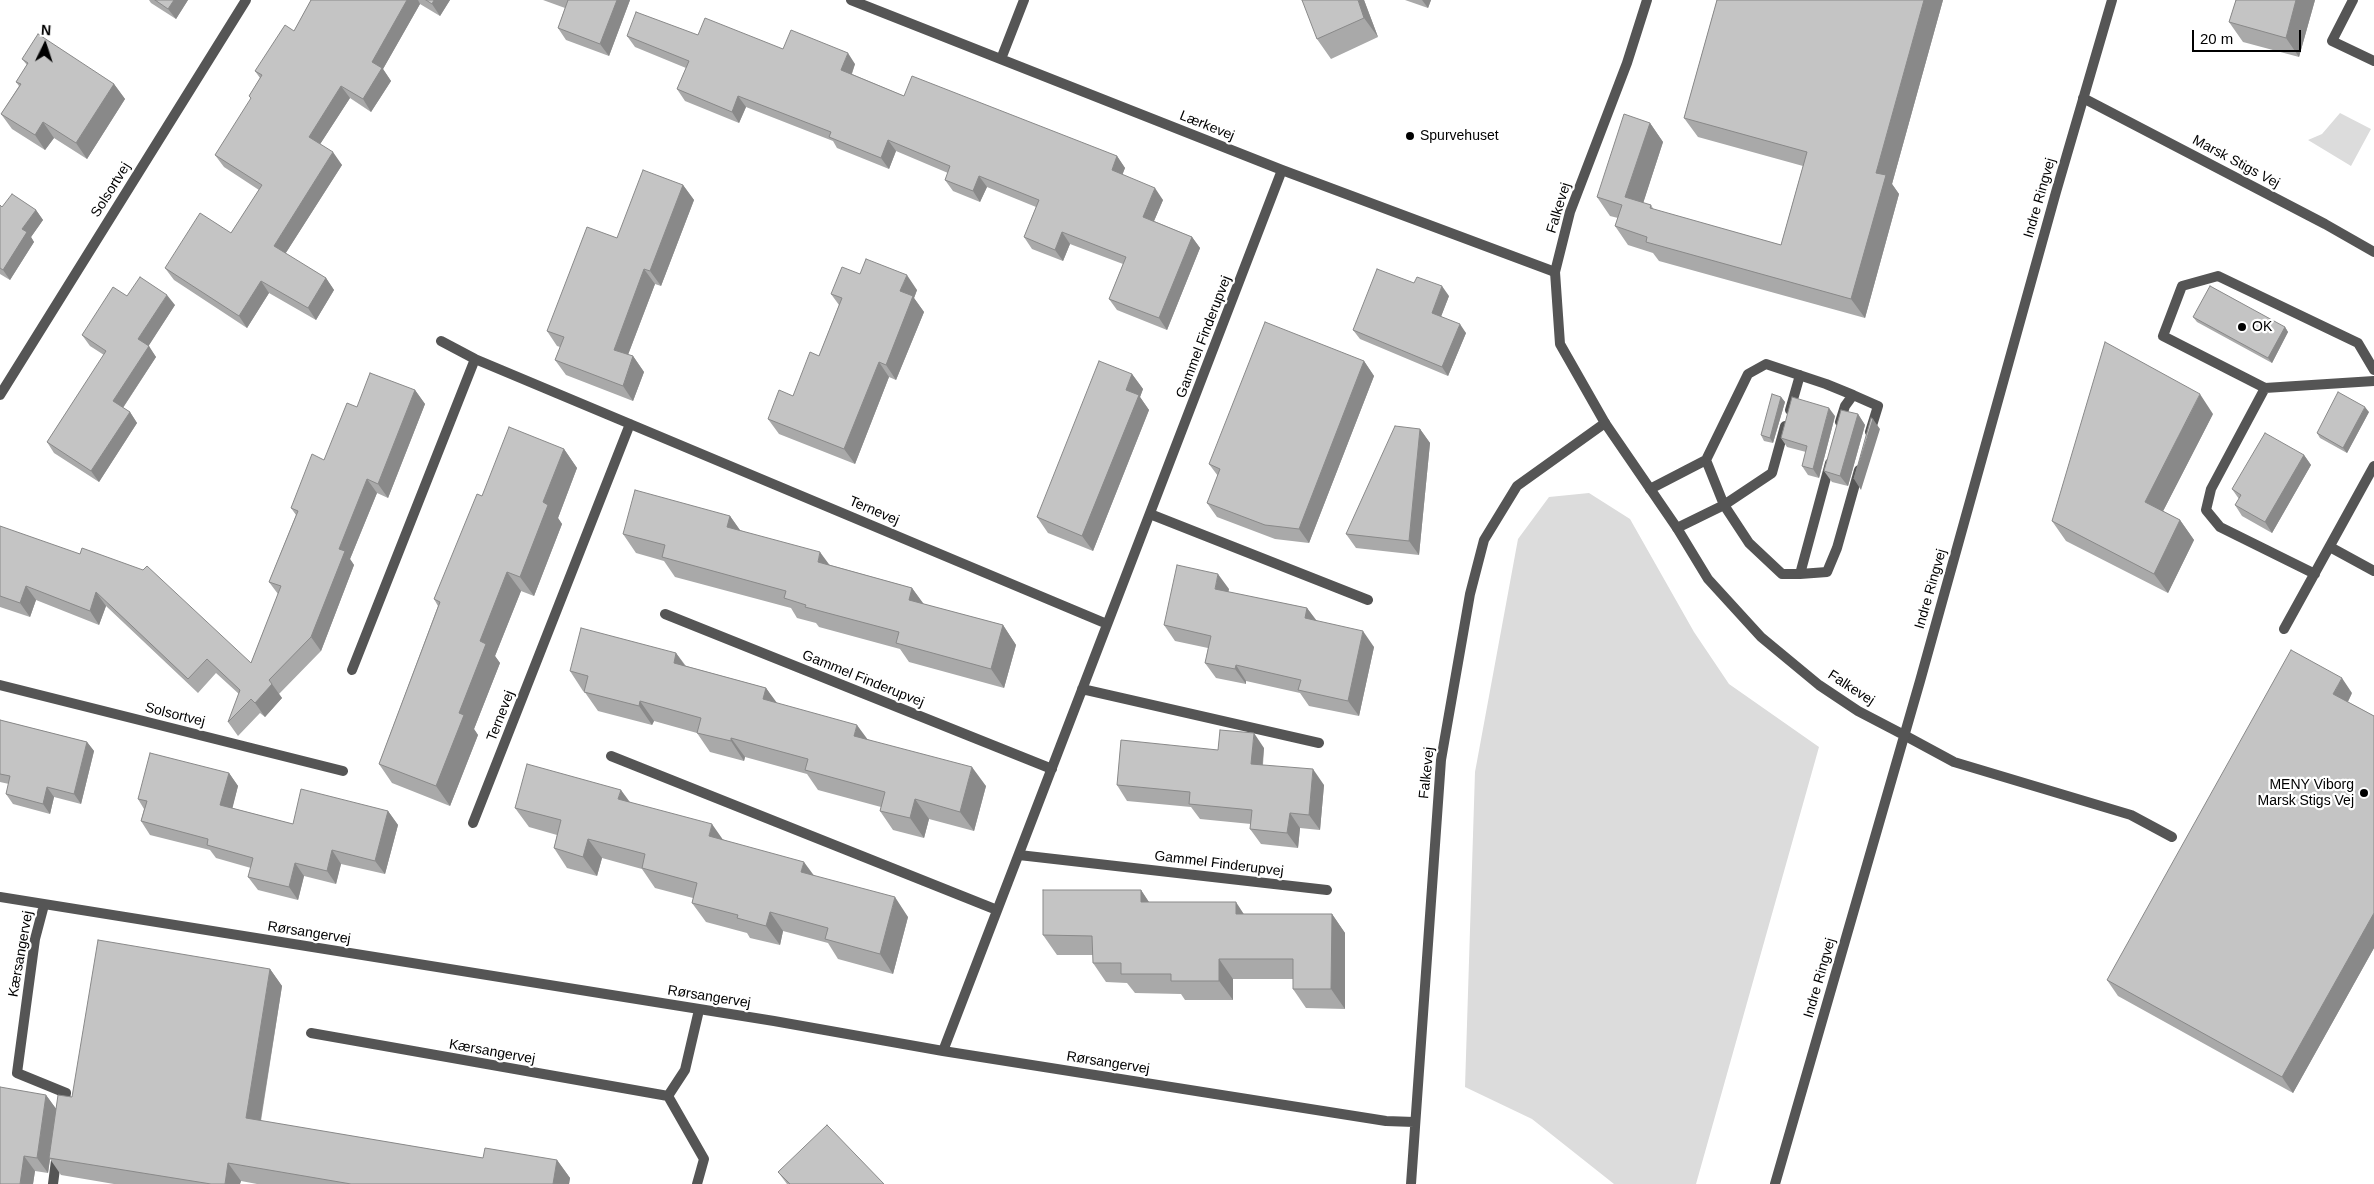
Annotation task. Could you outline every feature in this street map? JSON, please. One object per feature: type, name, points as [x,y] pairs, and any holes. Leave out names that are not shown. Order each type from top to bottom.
[{"type":"street","name":"Solsortvej","points":[[0,395],[246,0]]},
{"type":"street","name":"Lærkevej","points":[[851,0],[1282,170],[1555,272]]},
{"type":"street","points":[[1001,59],[1024,0]]},
{"type":"street","name":"Falkevej","points":[[1647,0],[1627,63],[1570,212],[1555,272],[1560,344],[1605,423],[1677,528],[1708,579],[1762,637],[1819,685],[1858,711],[1954,762],[2130,815],[2172,837]]},
{"type":"street","name":"Indre Ringvej","points":[[1774,1184],[1904,735],[2112,0]]},
{"type":"street","points":[[2352,0],[2332,41],[2374,61]]},
{"type":"street","name":"Marsk Stigs Vej","points":[[2083,98],[2325,224],[2374,252]]},
{"type":"street","name":"Gammel Finderupvej","points":[[943,1051],[1282,170]]},
{"type":"street","points":[[2374,370],[2358,343],[2218,276],[2182,286],[2163,336],[2265,388],[2374,381]]},
{"type":"street","name":"Ternevej","points":[[441,341],[475,359],[1108,624]]},
{"type":"street","points":[[352,670],[475,359]]},
{"type":"street","points":[[1650,489],[1706,460],[1748,374],[1766,364],[1800,375],[1878,406],[1867,444]]},
{"type":"street","points":[[1677,528],[1724,505],[1772,473],[1800,375]]},
{"type":"street","points":[[2265,388],[2211,489],[2206,510],[2220,527],[2315,574]]},
{"type":"street","points":[[1837,435],[1845,406],[1853,395]]},
{"type":"street","name":"Falkevej","points":[[1411,1184],[1441,760],[1470,594],[1484,540],[1518,486],[1605,423]]},
{"type":"street","name":"Ternevej","points":[[474,823],[630,424]]},
{"type":"street","points":[[1800,574],[1832,454]]},
{"type":"street","points":[[1706,460],[1724,505],[1749,543],[1782,574],[1827,572],[1837,548],[1862,463]]},
{"type":"street","points":[[2284,629],[2374,466]]},
{"type":"street","points":[[1150,514],[1368,600]]},
{"type":"street","points":[[2330,547],[2374,571]]},
{"type":"street","name":"Gammel Finderupvej","points":[[665,614],[1052,769]]},
{"type":"street","name":"Solsortvej","points":[[0,685],[343,771]]},
{"type":"street","points":[[1082,689],[1318,743]]},
{"type":"street","points":[[611,756],[997,910]]},
{"type":"street","name":"Gammel Finderupvej","points":[[1019,855],[1327,890]]},
{"type":"street","name":"Rørsangervej","points":[[0,897],[943,1051],[1386,1120],[1414,1122]]},
{"type":"street","name":"Kærsangervej","points":[[44,905],[35,939],[18,1073],[66,1093],[62,1120]]},
{"type":"street","points":[[696,1184],[704,1159],[668,1096],[685,1070],[699,1010]]},
{"type":"street","name":"Kærsangervej","points":[[311,1033],[668,1096]]},
{"type":"street","points":[[53,1184],[59,1138]]},
{"type":"shaded area","points":[[2340,113],[2371,129],[2351,166],[2308,140],[2322,134]]},
{"type":"shaded area","points":[[1589,493],[1630,519],[1694,632],[1729,684],[1819,747],[1696,1184],[1614,1184],[1532,1119],[1465,1087],[1475,772],[1518,539],[1549,497]]},
{"type":"building","points":[[155,0],[174,0],[168,9]]},
{"type":"building","points":[[311,0],[407,0],[372,62],[382,68],[363,99],[341,86],[309,137],[333,152],[274,246],[326,278],[308,308],[261,281],[239,316],[165,268],[200,213],[231,233],[262,185],[215,155],[251,98],[249,96],[262,75],[255,71],[285,25],[294,31]]},
{"type":"building","points":[[426,0],[434,0],[432,4]]},
{"type":"building","points":[[568,0],[617,0],[600,44],[558,28]]},
{"type":"building","points":[[1302,0],[1358,0],[1364,18],[1317,39]]},
{"type":"building","points":[[1717,0],[1924,0],[1876,173],[1886,175],[1851,299],[1646,242],[1647,237],[1615,226],[1622,205],[1597,197],[1624,114],[1650,123],[1625,197],[1651,205],[1650,208],[1781,245],[1807,152],[1684,118]]},
{"type":"building","points":[[2236,0],[2296,0],[2286,38],[2229,22]]},
{"type":"building","points":[[636,12],[698,35],[705,18],[783,49],[791,30],[848,53],[841,70],[904,96],[912,76],[1117,156],[1112,170],[1155,188],[1143,217],[1192,237],[1159,318],[1109,299],[1126,257],[1062,232],[1055,250],[1024,237],[1039,200],[979,176],[973,191],[945,180],[950,166],[888,140],[881,158],[829,137],[831,132],[738,96],[732,112],[677,89],[689,61],[627,36]]},
{"type":"building","points":[[38,34],[114,84],[76,143],[43,122],[35,135],[1,114],[21,84],[16,82],[28,63],[22,59]]},
{"type":"building","points":[[643,170],[683,185],[650,271],[644,269],[614,350],[633,356],[623,386],[555,360],[564,337],[547,331],[587,227],[617,238]]},
{"type":"building","points":[[12,194],[36,210],[22,229],[27,232],[3,270],[0,268],[0,205],[2,207]]},
{"type":"building","points":[[866,259],[907,275],[900,291],[913,296],[886,365],[879,362],[844,449],[768,419],[779,390],[793,396],[810,352],[819,356],[842,298],[831,294],[842,267],[860,274]]},
{"type":"building","points":[[1377,269],[1414,283],[1417,277],[1442,286],[1432,313],[1460,324],[1442,367],[1353,330]]},
{"type":"building","points":[[140,277],[167,295],[138,339],[149,346],[113,401],[130,412],[91,471],[47,442],[106,351],[82,335],[113,287],[127,296]]},
{"type":"building","name":"OK","points":[[2210,286],[2285,327],[2268,358],[2193,317]]},
{"type":"building","points":[[1265,322],[1364,361],[1299,529],[1265,525],[1207,503],[1220,469],[1209,464]]},
{"type":"building","points":[[2105,342],[2200,394],[2145,502],[2180,520],[2154,574],[2052,521]]},
{"type":"building","points":[[1099,361],[1132,374],[1126,390],[1139,395],[1082,536],[1037,517]]},
{"type":"building","points":[[370,373],[415,390],[378,484],[367,479],[339,549],[345,551],[311,637],[269,680],[272,684],[255,703],[251,699],[228,722],[240,690],[207,659],[188,679],[96,592],[90,611],[26,586],[20,603],[0,596],[0,526],[80,554],[82,548],[143,570],[147,566],[251,663],[281,586],[269,582],[298,511],[291,508],[312,454],[324,460],[347,403],[357,407]]},
{"type":"building","points":[[2338,392],[2365,407],[2343,448],[2317,433]]},
{"type":"building","points":[[1772,394],[1781,397],[1770,438],[1761,435]]},
{"type":"building","points":[[1792,397],[1829,408],[1813,469],[1802,466],[1807,446],[1781,438]]},
{"type":"building","points":[[1841,410],[1858,414],[1840,476],[1824,471]]},
{"type":"building","points":[[1871,418],[1873,419],[1854,479]]},
{"type":"building","points":[[1395,426],[1420,429],[1409,541],[1346,534]]},
{"type":"building","points":[[509,427],[564,449],[543,502],[548,505],[520,577],[507,572],[480,641],[486,644],[459,713],[464,715],[436,786],[379,764],[440,602],[434,599],[477,494],[482,496]]},
{"type":"building","points":[[2265,433],[2304,455],[2265,522],[2235,505],[2241,495],[2232,489]]},
{"type":"building","points":[[635,490],[730,516],[727,527],[820,552],[818,562],[912,588],[909,600],[1003,625],[991,669],[896,643],[899,632],[805,607],[806,605],[784,598],[786,591],[662,557],[665,545],[623,534]]},
{"type":"building","points":[[1177,565],[1218,574],[1215,589],[1307,608],[1305,618],[1363,631],[1348,701],[1298,690],[1301,680],[1236,665],[1235,669],[1205,663],[1211,636],[1164,625]]},
{"type":"building","points":[[581,628],[676,653],[674,663],[766,688],[763,699],[857,725],[854,736],[972,767],[960,812],[915,799],[910,818],[880,811],[885,792],[805,770],[808,759],[731,738],[731,741],[697,733],[701,718],[640,701],[639,706],[584,692],[588,676],[570,671]]},
{"type":"building","points":[[2291,650],[2342,678],[2333,694],[2374,716],[2374,913],[2282,1077],[2107,980]]},
{"type":"building","points":[[0,720],[87,742],[74,794],[47,787],[43,804],[6,794],[10,776],[0,774]]},
{"type":"building","points":[[1220,730],[1254,733],[1251,764],[1313,769],[1309,815],[1290,813],[1287,833],[1250,829],[1252,810],[1189,804],[1190,792],[1117,785],[1121,740],[1218,750]]},
{"type":"building","points":[[150,753],[229,773],[220,805],[293,824],[301,789],[388,811],[375,861],[332,850],[327,871],[295,863],[289,887],[248,877],[253,858],[207,845],[208,839],[141,821],[147,801],[138,799]]},
{"type":"building","points":[[527,764],[621,790],[618,799],[712,824],[709,836],[804,862],[801,872],[895,897],[880,954],[825,939],[828,928],[770,912],[766,926],[737,918],[738,915],[692,903],[697,883],[642,868],[645,854],[588,839],[583,857],[554,848],[561,820],[515,808]]},
{"type":"building","points":[[1043,890],[1141,890],[1141,902],[1236,902],[1236,914],[1332,914],[1331,989],[1293,989],[1293,959],[1219,959],[1219,981],[1171,981],[1171,974],[1121,974],[1121,963],[1093,963],[1092,936],[1043,935]]},
{"type":"building","points":[[98,940],[270,969],[246,1118],[483,1158],[485,1148],[557,1160],[553,1184],[351,1184],[228,1163],[225,1184],[211,1184],[49,1158],[58,1095],[72,1097]]},
{"type":"building","points":[[0,1087],[46,1095],[37,1158],[24,1156],[20,1184],[0,1184]]},
{"type":"building","points":[[827,1125],[884,1184],[790,1184],[778,1172]]},
{"type":"place","name":"Spurvehuset","points":[[1410,136]]},
{"type":"place","name":"OK","points":[[2242,327]]},
{"type":"place","name":"MENY Viborg Marsk Stigs Vej","points":[[2364,793]]}]
